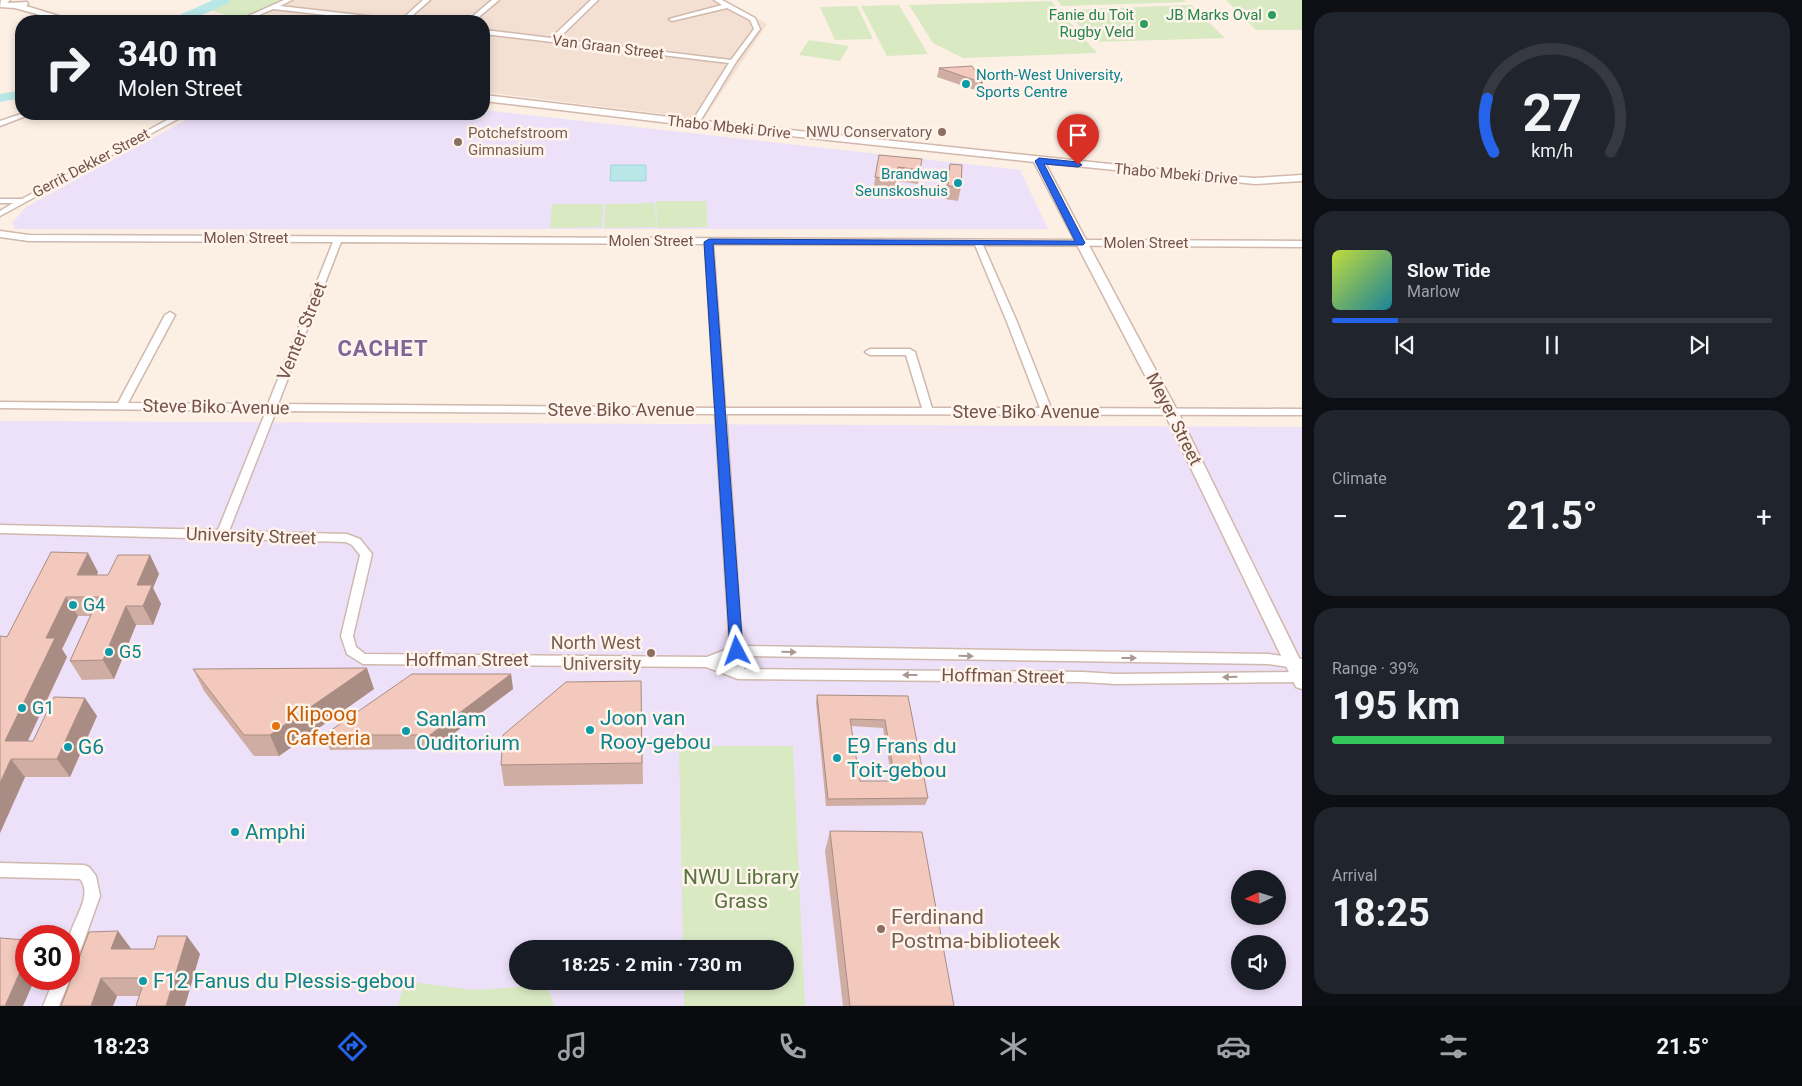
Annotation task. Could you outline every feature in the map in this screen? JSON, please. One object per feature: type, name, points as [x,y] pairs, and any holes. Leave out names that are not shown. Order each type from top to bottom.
[{"type":"main road","points":[[3,1],[2,4],[5,6],[16,6],[52,15]]},
{"type":"main road","points":[[16,6],[27,1],[40,11]]},
{"type":"main road","name":"Thabo Mbeki Drive","points":[[490,99],[695,124],[1039,161],[1237,180],[1302,178]]},
{"type":"main road","name":"Meyer Street","points":[[1039,161],[1080,243],[1171,412],[1299,672]]},
{"type":"street","points":[[254,15],[289,0]]},
{"type":"street","points":[[410,15],[427,0]]},
{"type":"street","points":[[477,15],[496,0]]},
{"type":"street","points":[[553,40],[595,0]]},
{"type":"street","points":[[695,124],[733,62],[757,29],[754,19],[717,0]]},
{"type":"street","points":[[672,19],[727,6]]},
{"type":"street","points":[[272,7],[342,15]]},
{"type":"street","name":"Van Graan Street","points":[[490,33],[733,62]]},
{"type":"street","points":[[0,124],[15,118]]},
{"type":"street","name":"Gerrit Dekker Street","points":[[0,214],[171,120]]},
{"type":"street","points":[[0,201],[22,201]]},
{"type":"street","name":"Molen Street","points":[[0,234],[29,238],[1302,244]]},
{"type":"street","name":"Venter Street","points":[[222,535],[338,239]]},
{"type":"street","points":[[709,242],[738,674]]},
{"type":"street","points":[[978,243],[1012,322],[1046,412]]},
{"type":"street","points":[[121,406],[170,315]]},
{"type":"street","points":[[870,352],[910,352],[928,411]]},
{"type":"street","name":"Steve Biko Avenue","points":[[0,405],[720,411],[1302,412]]},
{"type":"street","name":"University Street","points":[[0,529],[347,538],[356,542],[366,554],[347,636],[348,646],[353,654],[363,659],[378,660]]},
{"type":"street","name":"Hoffman Street","points":[[378,660],[707,662],[737,651],[1268,659],[1299,672]]},
{"type":"street","name":"Hoffman Street","points":[[707,662],[738,674],[1083,677],[1116,680],[1299,672]]},
{"type":"street","points":[[0,870],[84,872],[91,881],[92,896],[80,929]]},
{"type":"street","points":[[51,1006],[58,990]]},
{"type":"shaded area","points":[[273,0],[725,0],[767,24],[704,119],[490,93],[490,15],[238,15]]},
{"type":"shaded area","name":"Potchefstroom Gimnasium","points":[[490,111],[1020,170],[1048,229],[15,229],[12,223],[26,207],[186,120],[490,120]]},
{"type":"shaded area","name":"North West University","points":[[0,421],[1302,427],[1302,1006],[0,1006]]},
{"type":"green space","points":[[224,0],[284,0],[248,15],[226,15],[204,8]]},
{"type":"green space","points":[[1057,0],[1184,0],[1186,2],[1062,6]]},
{"type":"green space","name":"JB Marks Oval","points":[[1226,0],[1302,0],[1302,30],[1256,30]]},
{"type":"green space","points":[[1051,1],[1097,53],[963,58],[933,43],[909,5]]},
{"type":"green space","points":[[899,5],[928,54],[887,56],[861,6]]},
{"type":"green space","name":"Fanie du Toit Rugby Veld","points":[[1191,5],[1225,38],[1094,42],[1065,10]]},
{"type":"green space","points":[[857,6],[873,39],[835,40],[820,7]]},
{"type":"green space","points":[[809,40],[849,46],[840,61],[799,55]]},
{"type":"green space","points":[[656,201],[706,201],[708,227],[657,228]]},
{"type":"green space","points":[[655,203],[656,227],[604,228],[605,204]]},
{"type":"green space","points":[[552,204],[603,204],[602,227],[550,228]]},
{"type":"green space","name":"NWU Library Grass","points":[[679,746],[793,746],[805,1006],[684,1006],[684,990],[794,990],[794,940],[683,940]]},
{"type":"green space","points":[[405,981],[473,990],[509,988],[509,990],[549,990],[554,1006],[398,1006]]},
{"type":"water","points":[[611,165],[646,165],[646,181],[610,181]]},
{"type":"building","points":[[972,66],[983,83],[939,68]]},
{"type":"building","points":[[879,155],[922,159],[920,170],[898,167],[896,180],[875,177]]},
{"type":"building","points":[[950,164],[962,165],[961,187],[948,186]]},
{"type":"building","points":[[51,552],[88,553],[77,575],[108,575],[118,555],[150,555],[137,585],[152,585],[143,606],[126,606],[103,660],[70,661],[99,597],[66,597],[46,638],[55,638],[5,741],[33,741],[54,697],[85,698],[57,759],[11,759],[0,783],[0,636],[7,637]]},
{"type":"building","points":[[367,668],[270,735],[244,735],[193,669]]},
{"type":"building","points":[[412,674],[511,674],[430,735],[324,735]]},
{"type":"building","name":"Joon van Rooy-gebou","points":[[641,681],[642,763],[501,765],[503,735],[566,682]]},
{"type":"building","name":"E9 Frans du Toit-gebou","points":[[817,695],[908,696],[928,798],[828,799]],"holes":[[[850,719],[885,720],[895,781],[860,781]]]},
{"type":"building","name":"Ferdinand Postma-biblioteek","points":[[830,831],[922,832],[954,1006],[850,1006]]},
{"type":"building","points":[[118,931],[111,949],[154,949],[158,936],[187,936],[166,1006],[136,1006],[145,978],[101,978],[91,1006],[61,1006],[67,990],[80,990],[80,956],[89,932]]},
{"type":"building","points":[[0,938],[15,939],[15,983],[5,1006],[0,1006]]},
{"type":"waterway","points":[[191,15],[224,0]]},
{"type":"waterway","points":[[0,98],[15,95]]},
{"type":"place","name":"JB Marks Oval","points":[[1272,15]]},
{"type":"place","name":"Fanie du Toit Rugby Veld","points":[[1144,24]]},
{"type":"place","name":"North-West University, Sports Centre","points":[[966,84]]},
{"type":"place","name":"NWU Conservatory","points":[[942,132]]},
{"type":"place","name":"Potchefstroom Gimnasium","points":[[458,142]]},
{"type":"place","name":"Brandwag Seunskoshuis","points":[[958,183]]},
{"type":"place","name":"G4","points":[[73,605]]},
{"type":"place","name":"G5","points":[[109,652]]},
{"type":"place","name":"North West University","points":[[651,653]]},
{"type":"place","name":"G1","points":[[22,708]]},
{"type":"place","name":"Klipoog Cafeteria","points":[[276,726]]},
{"type":"place","name":"Joon van Rooy-gebou","points":[[590,730]]},
{"type":"place","name":"Sanlam Ouditorium","points":[[406,731]]},
{"type":"place","name":"G6","points":[[68,747]]},
{"type":"place","name":"E9 Frans du Toit-gebou","points":[[837,758]]},
{"type":"place","name":"Amphi","points":[[235,832]]},
{"type":"place","name":"Ferdinand Postma-biblioteek","points":[[881,929]]},
{"type":"place","name":"F12 Fanus du Plessis-gebou","points":[[143,981]]},
{"type":"district","name":"CACHET","points":[[383,348]]},
{"type":"route","points":[[737,651],[709,242],[1080,243],[1039,161],[1078,165]]}]
